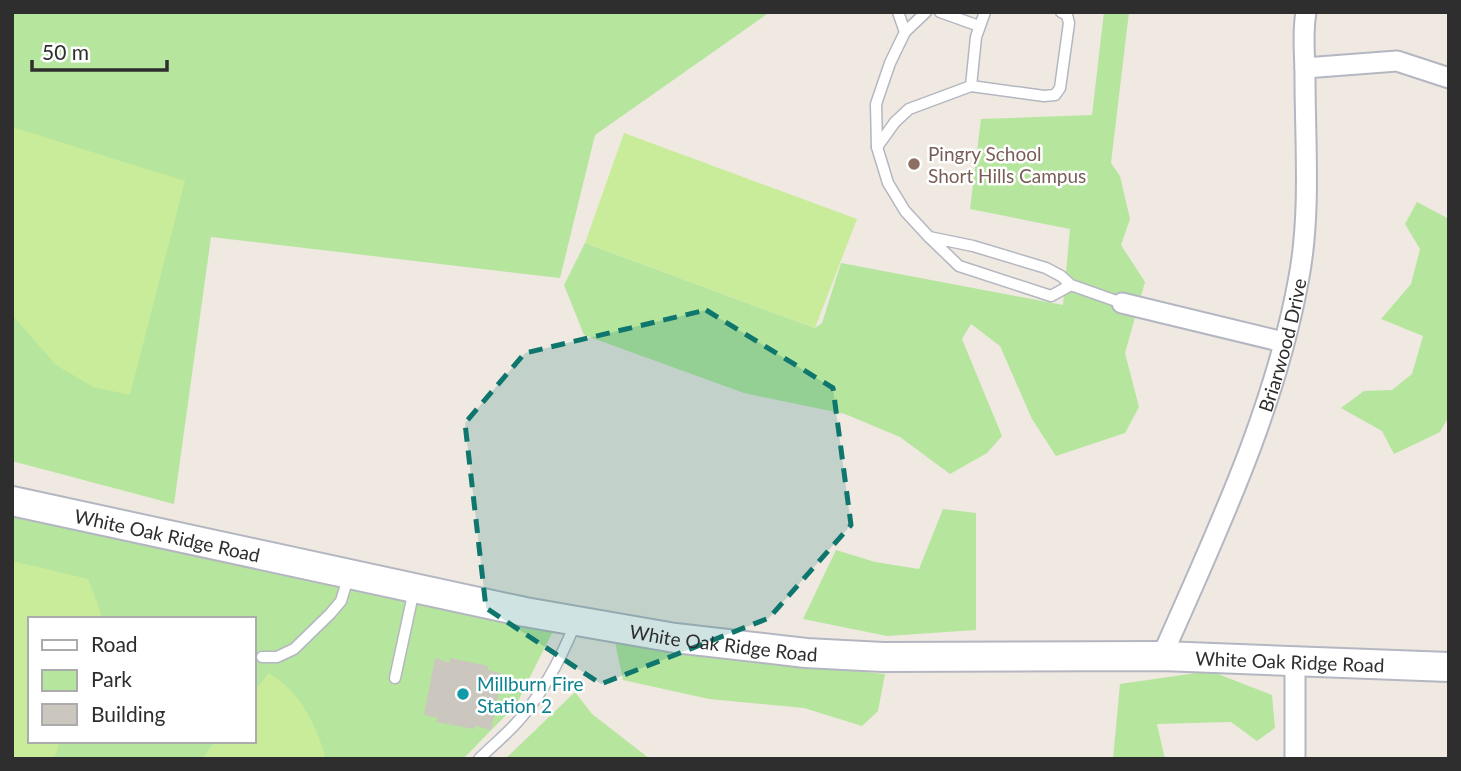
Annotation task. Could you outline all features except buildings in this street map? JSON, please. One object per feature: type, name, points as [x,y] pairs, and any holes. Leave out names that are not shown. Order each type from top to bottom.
[{"type":"street","name":"Briarwood Drive","points":[[1162,656],[1261,424],[1299,277],[1305,219],[1303,28],[1306,12]]},
{"type":"street","points":[[1305,68],[1397,61],[1449,78]]},
{"type":"street","points":[[1122,303],[1283,342]]},
{"type":"street","name":"White Oak Ridge Road","points":[[12,502],[414,589],[675,638],[883,657],[1162,656],[1449,667]]},
{"type":"street","points":[[1295,663],[1296,759]]},
{"type":"lane","points":[[898,12],[905,32]]},
{"type":"lane","points":[[926,12],[905,32],[890,63],[876,104],[877,147],[888,183],[905,211],[959,266],[1051,296],[1071,285]]},
{"type":"lane","points":[[940,12],[979,26]]},
{"type":"lane","points":[[971,86],[979,26],[985,12]]},
{"type":"lane","points":[[877,147],[895,122],[909,109],[971,86],[1044,96],[1055,95],[1060,88],[1069,23],[1067,15],[1061,12]]},
{"type":"lane","points":[[929,237],[973,246],[1046,268],[1071,285],[1122,303]]},
{"type":"lane","points":[[262,657],[277,657],[294,649],[341,601],[349,574]]},
{"type":"lane","points":[[395,678],[414,589]]},
{"type":"lane","points":[[479,759],[520,720],[548,680],[576,621]]},
{"type":"highlighted area","points":[[706,310],[833,388],[851,525],[769,618],[601,684],[486,608],[465,423],[525,353]]},
{"type":"green space","points":[[12,12],[770,12],[595,135],[560,278],[211,237],[174,504],[12,461]]},
{"type":"green space","points":[[1104,12],[1129,12],[1111,163],[1120,176],[1130,219],[1121,245],[1145,282],[1125,353],[1139,407],[1125,433],[1056,456],[1032,419],[1000,346],[971,324],[962,339],[1002,436],[987,453],[950,474],[900,437],[845,414],[744,393],[584,335],[564,285],[585,243],[815,328],[822,323],[841,263],[1063,305],[1070,229],[970,209],[981,119],[1092,115]]},
{"type":"green space","points":[[12,127],[185,181],[130,395],[93,387],[56,365],[12,315]]},
{"type":"green space","points":[[624,133],[857,219],[815,328],[585,243]]},
{"type":"green space","points":[[1417,202],[1449,219],[1449,416],[1440,432],[1394,454],[1382,431],[1341,408],[1364,391],[1392,390],[1412,374],[1423,336],[1381,319],[1411,284],[1420,249],[1405,224]]},
{"type":"green space","points":[[943,509],[976,513],[976,630],[887,636],[803,619],[836,550],[875,562],[919,569]]},
{"type":"green space","points":[[12,514],[553,631],[516,705],[463,759],[12,759]]},
{"type":"green space","points":[[12,561],[88,579],[101,613],[100,617],[28,617],[28,743],[59,743],[54,759],[12,758]]},
{"type":"green space","points":[[614,637],[735,658],[885,674],[878,711],[862,726],[804,708],[709,699],[623,680]]},
{"type":"green space","points":[[1210,671],[1272,695],[1275,728],[1257,741],[1231,722],[1157,724],[1165,759],[1113,759],[1120,684]]},
{"type":"green space","points":[[269,673],[290,690],[312,721],[326,759],[202,759],[214,743],[256,743],[256,689]]},
{"type":"green space","points":[[575,692],[592,714],[650,759],[505,759]]},
{"type":"place","name":"Pingry School Short Hills Campus","points":[[914,164]]},
{"type":"place","name":"Millburn Fire Station 2","points":[[463,694]]}]
